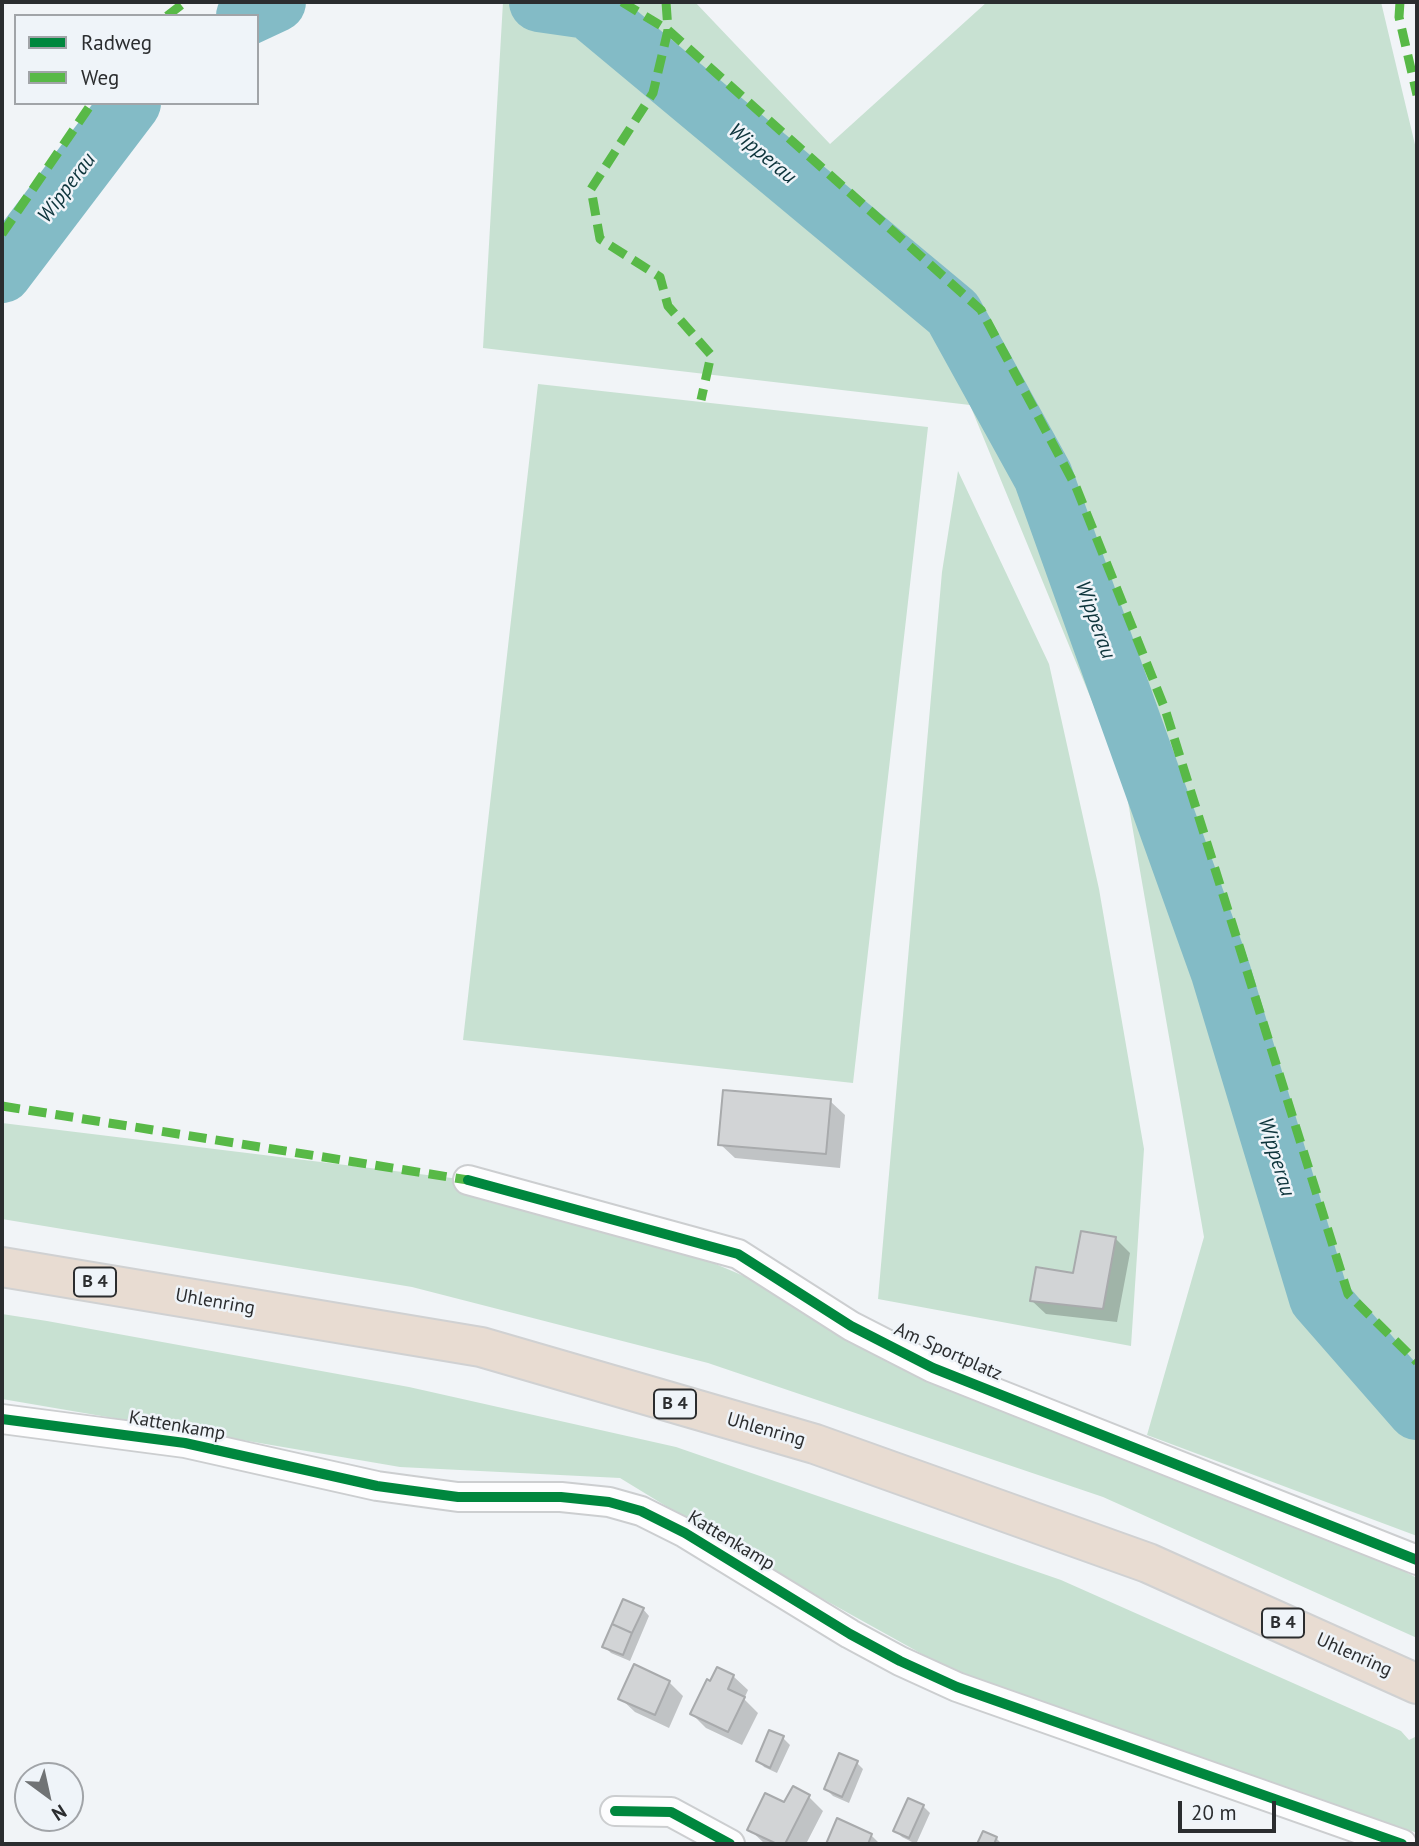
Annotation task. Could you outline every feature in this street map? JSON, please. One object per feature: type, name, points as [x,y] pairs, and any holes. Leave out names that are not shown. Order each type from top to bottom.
[{"type":"highway","name":"Uhlenring","points":[[2,1267],[481,1347],[815,1444],[1148,1563],[1417,1684]]},
{"type":"street","name":"Am Sportplatz","points":[[468,1180],[738,1254],[851,1326],[933,1368],[1417,1560]]},
{"type":"street","name":"Kattenkamp","points":[[2,1419],[185,1443],[377,1486],[444,1495],[561,1497],[609,1502],[641,1511],[685,1533],[850,1634],[957,1687],[1402,1844]]},
{"type":"street","points":[[615,1811],[671,1812],[730,1844]]},
{"type":"green space","points":[[503,2],[695,2],[830,144],[987,2],[1381,2],[1417,153],[1417,1536],[1147,1435],[1204,1237],[1124,779],[970,405],[483,348]]},
{"type":"green space","points":[[538,384],[928,427],[853,1083],[463,1040]]},
{"type":"green space","points":[[958,471],[1049,664],[1099,889],[1144,1149],[1131,1346],[878,1299],[942,572]]},
{"type":"green space","points":[[2,1123],[468,1180],[704,1259],[1383,1560],[1417,1578],[1417,1638],[1103,1497],[708,1363],[412,1287],[2,1219]]},
{"type":"green space","points":[[2,1314],[409,1387],[676,1447],[1061,1580],[1401,1731],[1409,1740],[1417,1736],[1417,1833],[949,1669],[769,1569],[620,1478],[400,1467],[2,1399]]},
{"type":"building","points":[[723,1090],[831,1099],[826,1154],[718,1145]]},
{"type":"building","points":[[1081,1231],[1116,1237],[1103,1309],[1030,1301],[1036,1267],[1073,1273]]},
{"type":"building","points":[[623,1599],[644,1608],[632,1633],[612,1624]]},
{"type":"building","points":[[612,1624],[632,1633],[623,1655],[602,1647]]},
{"type":"building","points":[[634,1664],[670,1681],[655,1715],[618,1699]]},
{"type":"building","points":[[717,1667],[734,1675],[728,1689],[745,1697],[728,1732],[690,1714],[707,1679],[710,1681]]},
{"type":"building","points":[[769,1730],[784,1736],[770,1768],[756,1761]]},
{"type":"building","points":[[839,1753],[858,1761],[842,1797],[824,1789]]},
{"type":"building","points":[[793,1786],[810,1795],[785,1844],[777,1844],[747,1830],[765,1793],[784,1802]]},
{"type":"building","points":[[908,1798],[924,1805],[909,1838],[893,1831]]},
{"type":"building","points":[[837,1818],[872,1834],[868,1844],[826,1844]]},
{"type":"building","points":[[983,1831],[997,1837],[994,1844],[977,1844]]},
{"type":"waterway","name":"Wipperau","points":[[250,14],[276,2]]},
{"type":"waterway","name":"Wipperau","points":[[539,2],[588,9],[953,313],[1043,476],[1221,973],[1319,1298],[1417,1410]]},
{"type":"waterway","name":"Wipperau","points":[[2,273],[129,105]]},
{"type":"marked path","points":[[170,14],[185,2]]},
{"type":"marked path","points":[[622,2],[668,30],[981,310],[1076,487],[1165,709],[1348,1294],[1417,1362]]},
{"type":"marked path","points":[[666,2],[668,30],[653,93],[591,189],[600,239],[660,277],[668,306],[711,355],[701,400]]},
{"type":"marked path","points":[[1400,2],[1399,17],[1417,95]]},
{"type":"marked path","points":[[2,234],[91,105]]},
{"type":"marked path","points":[[2,1106],[468,1180]]},
{"type":"cycle path","points":[[468,1180],[738,1254],[851,1326],[933,1368],[1417,1560]]},
{"type":"cycle path","points":[[2,1419],[185,1443],[377,1486],[458,1497],[561,1497],[609,1502],[641,1511],[685,1533],[850,1634],[957,1687],[1402,1844]]},
{"type":"cycle path","points":[[615,1811],[671,1812],[730,1844]]}]
